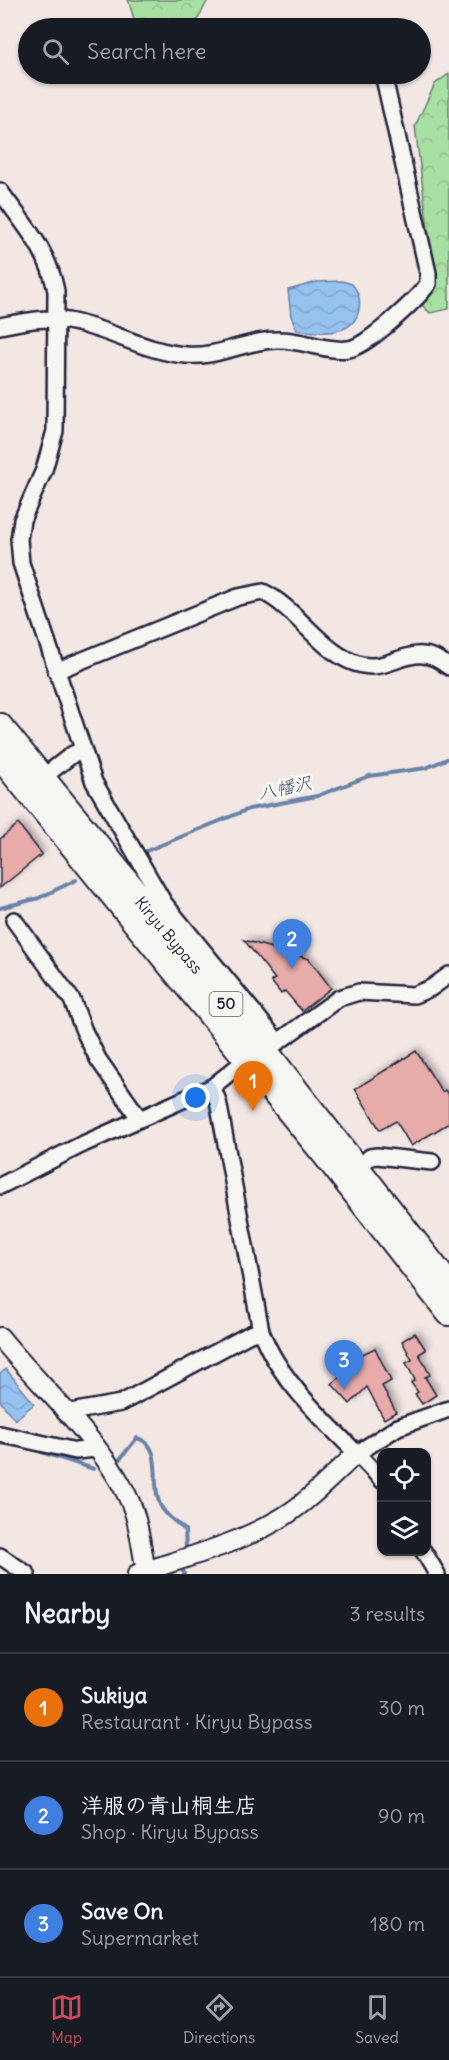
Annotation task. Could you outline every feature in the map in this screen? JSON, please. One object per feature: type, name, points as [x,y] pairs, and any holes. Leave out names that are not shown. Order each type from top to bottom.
[{"type":"highway","name":"Kiryu Bypass","points":[[1,740],[42,778],[358,1168],[449,1285]]},
{"type":"highway","name":"Kiryu Bypass","points":[[1,740],[263,1050],[407,1257],[449,1313]]},
{"type":"street","points":[[0,326],[56,319],[184,355],[207,354],[279,339],[344,350],[359,346],[410,305],[428,284],[428,273],[385,84]]},
{"type":"street","points":[[0,191],[48,260],[56,291],[54,431],[44,470],[22,520],[19,539],[21,563],[81,751],[94,782],[176,919],[263,1050]]},
{"type":"street","points":[[56,671],[246,595],[262,592],[278,600],[337,653],[357,664],[369,666],[426,655],[438,658],[449,667]]},
{"type":"street","points":[[42,778],[73,754],[81,751]]},
{"type":"street","points":[[14,920],[72,1000],[84,1032],[98,1059],[139,1118]]},
{"type":"street","points":[[0,1186],[139,1118],[212,1087],[339,998],[359,992],[414,995],[431,988],[449,975]]},
{"type":"street","points":[[212,1087],[218,1101],[261,1331],[274,1359],[377,1476]]},
{"type":"street","points":[[358,1168],[370,1157],[377,1156],[432,1162]]},
{"type":"street","points":[[65,1413],[121,1402],[250,1334],[261,1331]]},
{"type":"street","points":[[0,1337],[96,1449],[115,1475],[131,1504],[141,1536],[142,1572],[247,1535],[282,1518],[356,1454],[398,1426],[449,1409]]},
{"type":"street","points":[[0,1434],[76,1451],[96,1449]]},
{"type":"street","points":[[0,1556],[27,1574]]},
{"type":"street","points":[[427,1556],[437,1574]]},
{"type":"green space","points":[[128,0],[208,0],[198,18],[134,18]]},
{"type":"green space","points":[[449,74],[449,309],[430,313],[421,304],[434,277],[415,126],[435,84]]},
{"type":"water","points":[[342,281],[352,284],[359,297],[359,310],[353,322],[340,330],[329,332],[297,330],[291,316],[288,290],[317,282]]},
{"type":"water","points":[[6,1369],[34,1404],[15,1420],[0,1401],[0,1374]]},
{"type":"building","points":[[18,824],[42,854],[0,888],[0,839]]},
{"type":"building","points":[[244,940],[309,959],[331,988],[302,1011],[285,991],[281,994],[271,981],[275,979]]},
{"type":"building","points":[[416,1051],[442,1092],[445,1090],[449,1096],[449,1123],[411,1146],[396,1121],[380,1130],[355,1089]]},
{"type":"building","points":[[415,1333],[426,1350],[419,1354],[430,1375],[425,1377],[436,1395],[422,1404],[415,1394],[418,1392],[411,1383],[415,1380],[406,1363],[412,1360],[402,1341]]},
{"type":"building","points":[[375,1348],[391,1381],[382,1386],[396,1412],[384,1419],[367,1387],[350,1404],[332,1384],[356,1362],[354,1358]]},
{"type":"waterway","name":"八幡沢","points":[[139,854],[249,809],[317,796],[369,776],[426,768],[449,758]]},
{"type":"waterway","name":"八幡沢","points":[[0,908],[39,898],[76,880]]},
{"type":"waterway","points":[[116,1464],[137,1438],[151,1448],[159,1502],[167,1514],[185,1530],[186,1548]]},
{"type":"waterway","points":[[0,1443],[19,1446]]},
{"type":"waterway","points":[[26,1447],[94,1469]]},
{"type":"place","name":"洋服の青山桐生店","points":[[292,969]]},
{"type":"place","name":"Sukiya","points":[[253,1111]]},
{"type":"place","name":"Save On","points":[[344,1390]]}]
